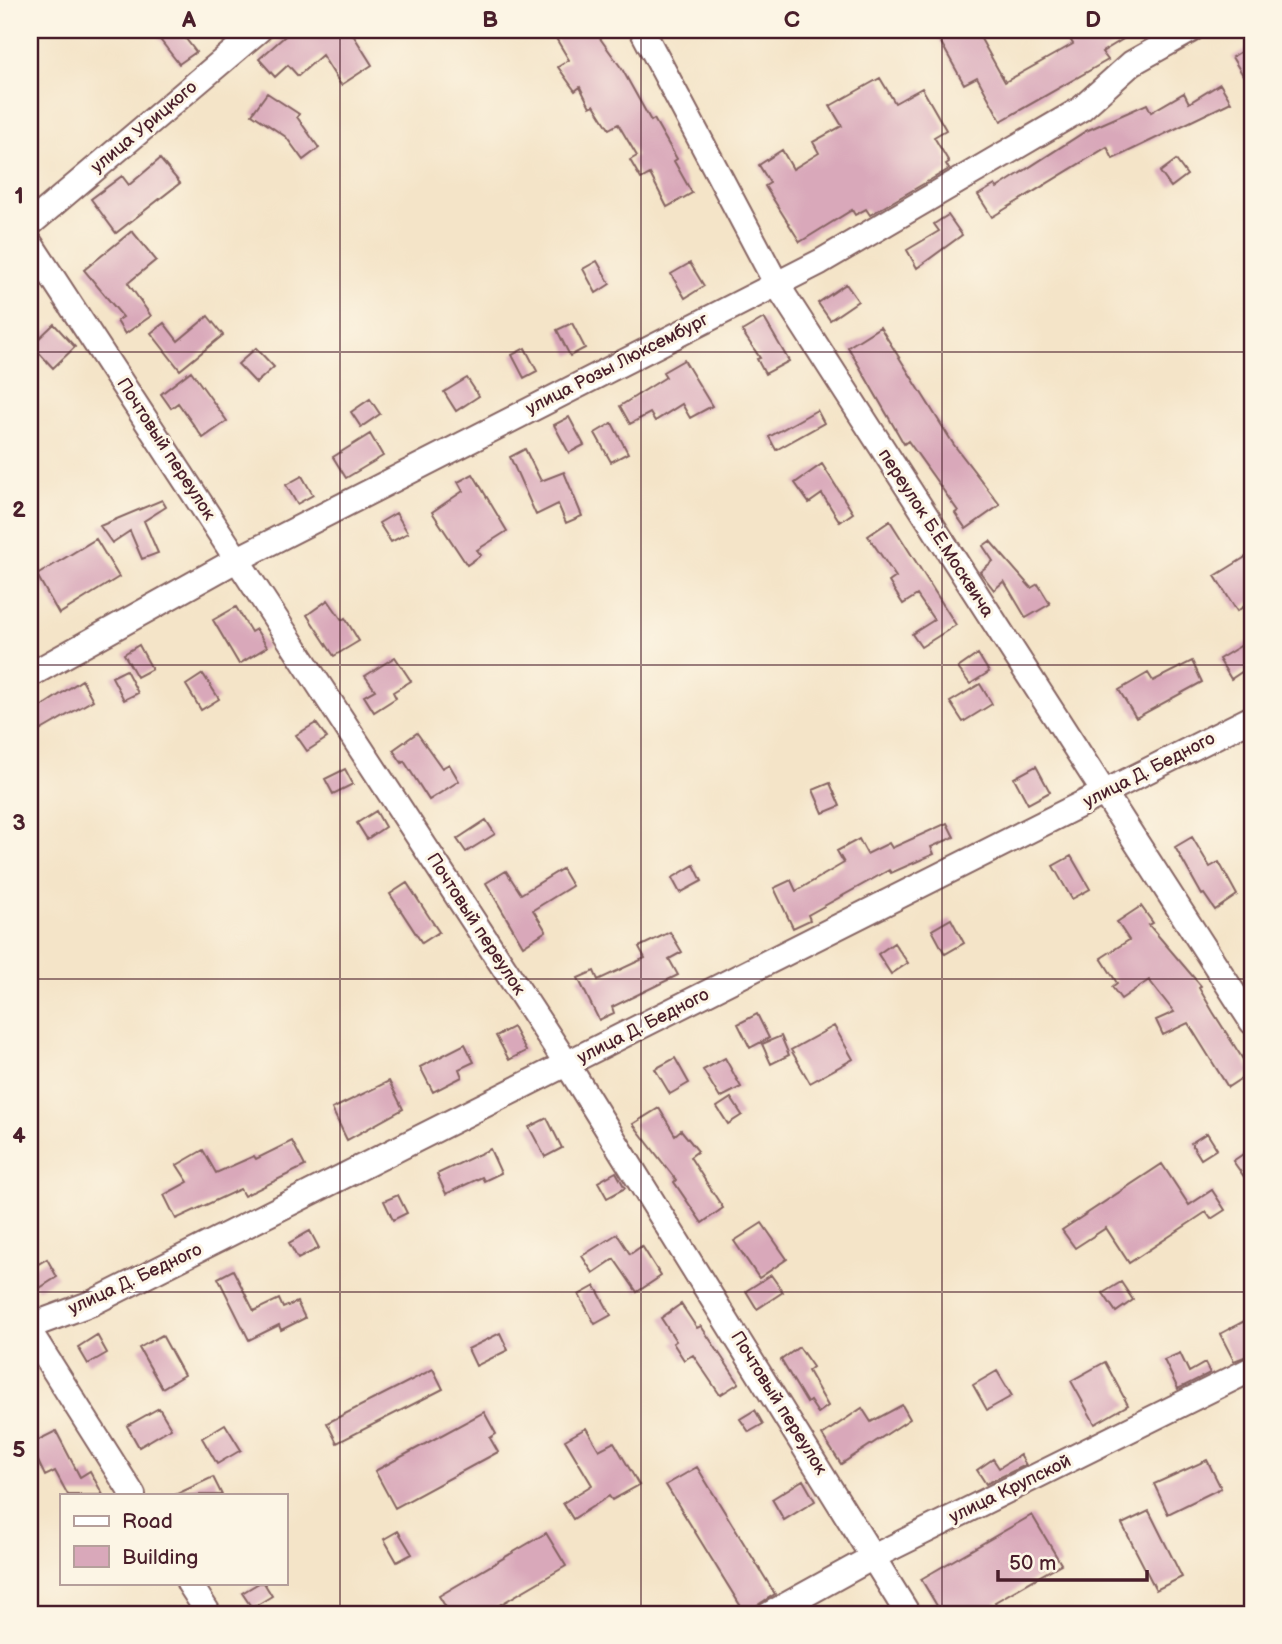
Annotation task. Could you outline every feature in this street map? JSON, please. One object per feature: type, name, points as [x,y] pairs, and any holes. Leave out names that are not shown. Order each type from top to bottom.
[{"type":"street","name":"улица Урицкого","points":[[30,223],[258,30]]},
{"type":"street","name":"переулок Б.Е.Москвича","points":[[642,30],[776,283],[1252,1022]]},
{"type":"street","name":"улица Розы Люксембург","points":[[30,675],[238,559],[820,262],[1081,109],[1132,63],[1191,30]]},
{"type":"street","name":"Почтовый переулок","points":[[32,255],[238,559],[567,1064],[875,1556],[908,1614]]},
{"type":"street","name":"улица Д. Бедного","points":[[30,1326],[92,1303],[1252,718]]},
{"type":"street","points":[[30,1332],[132,1494]]},
{"type":"street","name":"улица Крупской","points":[[770,1614],[875,1556],[1252,1369]]},
{"type":"street","points":[[190,1584],[209,1614]]},
{"type":"building","points":[[168,30],[179,30],[196,52],[179,64],[158,37]]},
{"type":"building","points":[[292,30],[350,30],[372,65],[341,85],[322,55],[298,76],[288,65],[275,77],[259,59]]},
{"type":"building","points":[[551,30],[594,30],[622,69],[651,121],[654,119],[677,159],[674,161],[692,193],[667,207],[650,174],[641,179],[630,160],[637,156],[618,124],[609,129],[594,105],[590,107],[580,87],[575,91],[558,67],[569,60]]},
{"type":"building","points":[[934,30],[976,30],[1005,82],[1073,44],[1070,39],[1084,30],[1138,30],[1102,52],[1108,60],[1001,121],[977,77],[964,84]]},
{"type":"building","points":[[1252,45],[1252,90],[1232,57]]},
{"type":"building","points":[[880,78],[895,103],[922,88],[946,130],[934,137],[949,162],[946,164],[949,169],[870,215],[866,209],[855,215],[852,210],[800,242],[765,186],[770,183],[759,165],[782,150],[793,169],[819,153],[813,142],[842,126],[830,106]]},
{"type":"building","points":[[1220,84],[1231,102],[1113,159],[1107,147],[992,217],[978,195],[995,185],[997,188],[1086,131],[1147,104],[1151,112],[1184,93],[1189,103]]},
{"type":"building","points":[[267,93],[299,114],[297,117],[319,148],[303,160],[286,137],[252,114]]},
{"type":"building","points":[[160,159],[180,183],[116,233],[91,199],[122,176],[129,185]]},
{"type":"building","points":[[1176,160],[1187,175],[1171,187],[1160,172]]},
{"type":"building","points":[[948,215],[962,235],[917,268],[907,250],[939,231],[934,224]]},
{"type":"building","points":[[132,231],[156,260],[128,283],[151,316],[125,334],[117,321],[123,317],[84,270]]},
{"type":"building","points":[[597,261],[610,284],[596,293],[583,269]]},
{"type":"building","points":[[690,263],[704,286],[685,298],[671,274]]},
{"type":"building","points":[[846,284],[858,301],[830,320],[818,303]]},
{"type":"building","points":[[208,316],[223,335],[180,370],[151,333],[164,323],[178,341]]},
{"type":"building","points":[[764,318],[789,361],[765,374],[757,359],[760,358],[742,331]]},
{"type":"building","points":[[572,323],[585,348],[570,356],[557,330]]},
{"type":"building","points":[[54,324],[75,347],[53,368],[32,345]]},
{"type":"building","points":[[880,327],[954,445],[1000,505],[966,529],[955,513],[958,511],[908,441],[904,444],[848,347]]},
{"type":"building","points":[[256,348],[274,367],[256,383],[238,364]]},
{"type":"building","points":[[525,348],[537,371],[524,378],[512,355]]},
{"type":"building","points":[[684,360],[712,406],[690,418],[682,404],[655,421],[650,413],[630,424],[620,406],[666,377],[663,372]]},
{"type":"building","points":[[191,371],[227,421],[203,438],[178,403],[171,408],[161,394]]},
{"type":"building","points":[[467,378],[479,396],[456,411],[444,392]]},
{"type":"building","points":[[370,399],[380,414],[361,427],[351,412]]},
{"type":"building","points":[[817,410],[824,423],[776,450],[769,437]]},
{"type":"building","points":[[569,417],[584,445],[569,453],[554,425]]},
{"type":"building","points":[[612,423],[628,453],[611,462],[595,433]]},
{"type":"building","points":[[370,434],[383,456],[346,478],[333,457]]},
{"type":"building","points":[[525,449],[541,481],[564,472],[582,516],[566,523],[558,504],[536,515],[510,457]]},
{"type":"building","points":[[822,464],[853,513],[840,522],[822,494],[809,503],[795,483]]},
{"type":"building","points":[[473,474],[507,531],[477,550],[481,555],[467,565],[432,512],[463,491],[458,482]]},
{"type":"building","points":[[302,476],[313,495],[297,504],[286,485]]},
{"type":"building","points":[[162,500],[166,507],[144,521],[158,553],[142,559],[130,531],[112,543],[100,526]]},
{"type":"building","points":[[396,513],[408,533],[391,542],[379,523]]},
{"type":"building","points":[[890,521],[956,625],[921,647],[912,634],[934,620],[917,595],[903,604],[889,582],[896,577],[868,536]]},
{"type":"building","points":[[96,539],[119,577],[59,614],[37,575]]},
{"type":"building","points":[[990,541],[1031,588],[1038,584],[1050,604],[1026,618],[1004,581],[994,590],[980,572],[993,561],[983,546]]},
{"type":"building","points":[[1252,553],[1252,601],[1237,611],[1215,576]]},
{"type":"building","points":[[328,600],[342,620],[345,618],[359,641],[334,656],[307,615]]},
{"type":"building","points":[[236,607],[251,632],[256,629],[267,647],[239,664],[213,620]]},
{"type":"building","points":[[1252,639],[1252,665],[1231,679],[1219,659]]},
{"type":"building","points":[[139,645],[152,669],[137,677],[124,654]]},
{"type":"building","points":[[978,654],[989,672],[970,684],[958,668]]},
{"type":"building","points":[[395,657],[411,681],[393,692],[396,698],[374,712],[364,696],[375,690],[365,676]]},
{"type":"building","points":[[1192,661],[1202,682],[1136,718],[1119,690],[1148,673],[1153,681]]},
{"type":"building","points":[[126,670],[138,693],[124,700],[112,677]]},
{"type":"building","points":[[203,674],[219,699],[201,710],[186,685]]},
{"type":"building","points":[[82,680],[93,700],[36,733],[30,723],[30,714]]},
{"type":"building","points":[[980,684],[992,704],[963,722],[950,702]]},
{"type":"building","points":[[316,723],[327,738],[307,751],[296,735]]},
{"type":"building","points":[[417,733],[442,768],[449,764],[459,781],[429,800],[404,761],[402,763],[393,750]]},
{"type":"building","points":[[1036,766],[1050,792],[1028,804],[1014,778]]},
{"type":"building","points":[[345,769],[353,784],[333,794],[325,779]]},
{"type":"building","points":[[830,783],[840,806],[823,813],[813,790]]},
{"type":"building","points":[[376,811],[385,827],[367,839],[357,823]]},
{"type":"building","points":[[486,820],[495,834],[466,852],[457,839]]},
{"type":"building","points":[[947,823],[954,837],[931,847],[934,854],[891,873],[889,870],[808,915],[810,920],[793,928],[774,888],[791,880],[796,891],[844,863],[837,851],[859,839],[867,854],[889,843],[892,848]]},
{"type":"building","points":[[1192,837],[1210,867],[1219,862],[1237,895],[1215,910],[1204,894],[1202,895],[1175,847]]},
{"type":"building","points":[[1071,856],[1090,889],[1072,899],[1053,866]]},
{"type":"building","points":[[694,865],[702,881],[680,893],[672,878]]},
{"type":"building","points":[[562,869],[572,886],[533,910],[546,931],[523,946],[486,883],[506,871],[521,894]]},
{"type":"building","points":[[407,883],[439,932],[422,943],[390,894]]},
{"type":"building","points":[[1141,906],[1153,923],[1149,925],[1201,986],[1199,988],[1251,1072],[1228,1087],[1188,1023],[1163,1035],[1156,1020],[1174,1012],[1149,980],[1121,999],[1112,987],[1117,983],[1101,958],[1129,940],[1117,922]]},
{"type":"building","points":[[951,919],[964,943],[945,954],[932,930]]},
{"type":"building","points":[[670,932],[682,952],[669,959],[678,975],[612,1007],[614,1013],[599,1020],[578,978],[594,971],[598,980],[645,958],[639,947]]},
{"type":"building","points":[[894,943],[908,963],[891,974],[878,954]]},
{"type":"building","points":[[757,1014],[769,1038],[750,1048],[738,1024]]},
{"type":"building","points":[[834,1026],[853,1059],[810,1083],[791,1050]]},
{"type":"building","points":[[513,1027],[526,1051],[509,1060],[496,1036]]},
{"type":"building","points":[[781,1036],[789,1055],[771,1064],[762,1044]]},
{"type":"building","points":[[465,1044],[474,1062],[459,1069],[462,1077],[433,1092],[420,1067]]},
{"type":"building","points":[[675,1058],[689,1083],[670,1094],[655,1069]]},
{"type":"building","points":[[725,1058],[741,1087],[720,1098],[703,1070]]},
{"type":"building","points":[[389,1081],[403,1109],[347,1140],[332,1109]]},
{"type":"building","points":[[731,1098],[742,1115],[728,1124],[717,1107]]},
{"type":"building","points":[[659,1108],[675,1135],[681,1130],[698,1151],[690,1157],[723,1208],[702,1223],[674,1182],[676,1180],[633,1124]]},
{"type":"building","points":[[547,1118],[562,1148],[545,1157],[529,1127]]},
{"type":"building","points":[[1207,1133],[1217,1149],[1201,1159],[1191,1143]]},
{"type":"building","points":[[292,1141],[305,1166],[244,1196],[240,1189],[176,1219],[164,1195],[188,1182],[177,1165],[203,1150],[216,1173],[254,1156],[256,1159]]},
{"type":"building","points":[[1252,1148],[1252,1188],[1233,1161]]},
{"type":"building","points":[[490,1149],[501,1173],[484,1181],[482,1177],[446,1194],[437,1174]]},
{"type":"building","points":[[1162,1164],[1189,1205],[1212,1190],[1225,1210],[1211,1219],[1206,1212],[1129,1263],[1106,1228],[1075,1248],[1062,1230]]},
{"type":"building","points":[[616,1172],[625,1188],[607,1198],[598,1182]]},
{"type":"building","points":[[398,1195],[407,1213],[393,1220],[384,1201]]},
{"type":"building","points":[[762,1223],[787,1259],[759,1278],[734,1241]]},
{"type":"building","points":[[310,1231],[319,1248],[298,1259],[289,1243]]},
{"type":"building","points":[[617,1234],[630,1254],[642,1246],[661,1276],[637,1292],[614,1259],[593,1273],[582,1256]]},
{"type":"building","points":[[47,1259],[57,1277],[38,1289],[30,1276],[30,1269]]},
{"type":"building","points":[[233,1270],[254,1311],[279,1299],[283,1308],[297,1302],[305,1318],[281,1330],[279,1325],[249,1340],[218,1278]]},
{"type":"building","points":[[771,1275],[783,1292],[757,1309],[746,1291]]},
{"type":"building","points":[[1121,1282],[1133,1300],[1116,1312],[1103,1293]]},
{"type":"building","points":[[595,1286],[611,1315],[595,1324],[579,1295]]},
{"type":"building","points":[[681,1304],[697,1328],[701,1326],[739,1383],[720,1395],[693,1355],[684,1360],[673,1343],[676,1341],[661,1318]]},
{"type":"building","points":[[1252,1317],[1252,1354],[1234,1361],[1220,1334]]},
{"type":"building","points":[[500,1333],[508,1350],[476,1366],[468,1349]]},
{"type":"building","points":[[97,1335],[107,1353],[88,1364],[78,1347]]},
{"type":"building","points":[[162,1335],[184,1375],[162,1388],[139,1348]]},
{"type":"building","points":[[799,1347],[813,1367],[808,1371],[828,1406],[818,1413],[810,1401],[807,1403],[781,1360]]},
{"type":"building","points":[[1180,1353],[1189,1372],[1205,1363],[1210,1373],[1178,1389],[1164,1360]]},
{"type":"building","points":[[1105,1362],[1128,1405],[1095,1424],[1071,1381]]},
{"type":"building","points":[[433,1369],[443,1389],[337,1443],[327,1423]]},
{"type":"building","points":[[997,1371],[1012,1396],[987,1410],[973,1385]]},
{"type":"building","points":[[902,1405],[910,1419],[841,1464],[822,1435],[862,1408],[871,1422]]},
{"type":"building","points":[[159,1408],[171,1428],[139,1447],[127,1426]]},
{"type":"building","points":[[755,1410],[763,1424],[749,1432],[740,1419]]},
{"type":"building","points":[[484,1412],[496,1434],[490,1438],[498,1452],[395,1508],[375,1471]]},
{"type":"building","points":[[225,1424],[241,1450],[217,1464],[202,1438]]},
{"type":"building","points":[[586,1428],[599,1450],[614,1442],[639,1485],[612,1500],[609,1496],[573,1519],[563,1503],[592,1485],[565,1440]]},
{"type":"building","points":[[56,1431],[80,1477],[90,1471],[102,1494],[67,1494],[55,1471],[45,1476],[30,1444]]},
{"type":"building","points":[[1020,1455],[1026,1465],[986,1484],[977,1470],[993,1459],[999,1468]]},
{"type":"building","points":[[1207,1460],[1221,1488],[1168,1514],[1154,1484]]},
{"type":"building","points":[[697,1467],[775,1594],[745,1613],[666,1485]]},
{"type":"building","points":[[213,1477],[222,1494],[177,1494]]},
{"type":"building","points":[[803,1480],[815,1501],[784,1520],[772,1499]]},
{"type":"building","points":[[1149,1511],[1182,1577],[1156,1590],[1122,1524]]},
{"type":"building","points":[[1032,1515],[1061,1564],[995,1602],[1002,1614],[942,1614],[921,1579]]},
{"type":"building","points":[[398,1531],[412,1554],[397,1562],[384,1539]]},
{"type":"building","points":[[546,1533],[566,1566],[484,1614],[450,1614],[439,1596]]},
{"type":"building","points":[[257,1584],[265,1584],[272,1596],[252,1608],[242,1593]]}]
